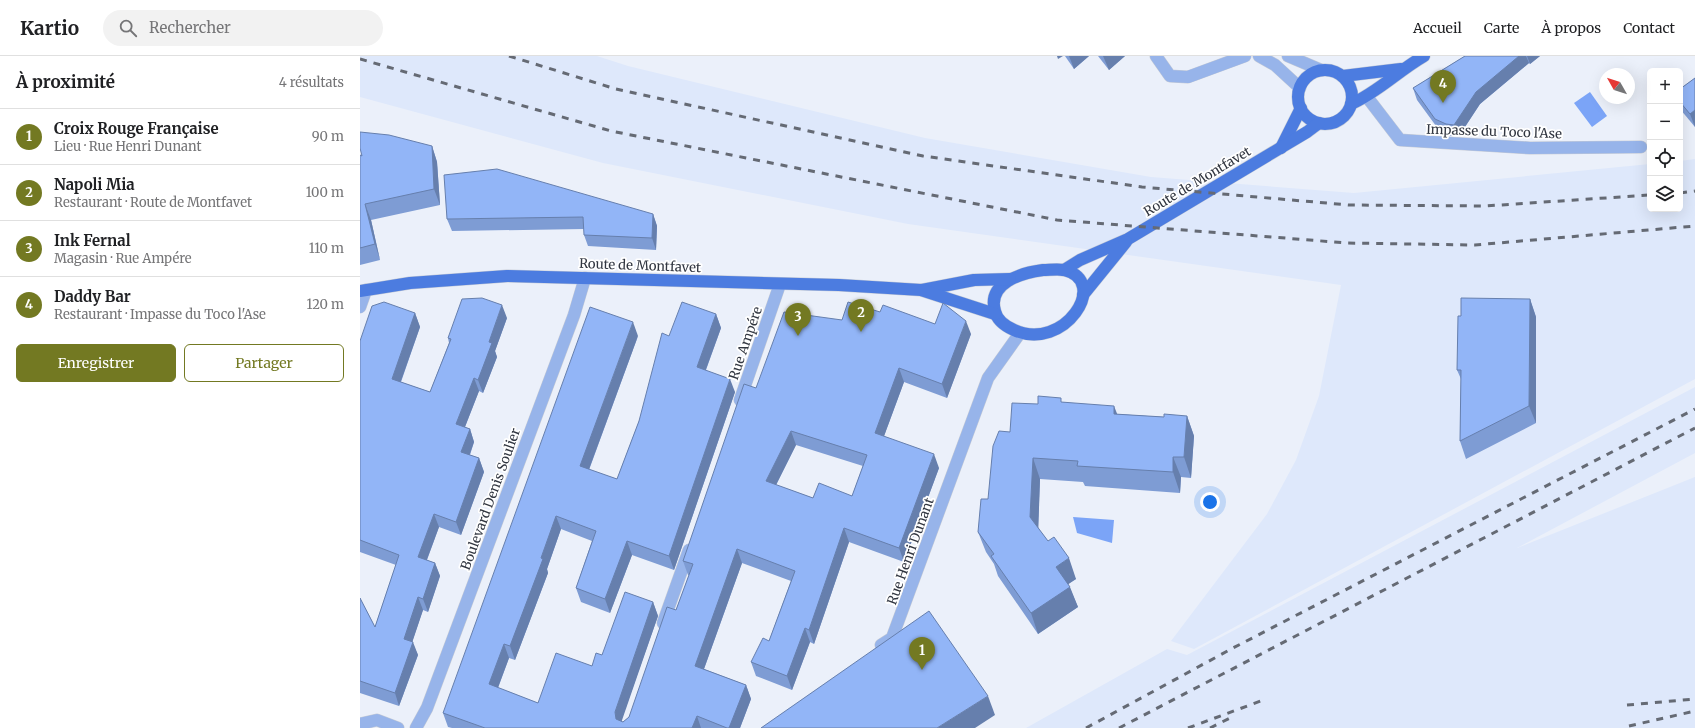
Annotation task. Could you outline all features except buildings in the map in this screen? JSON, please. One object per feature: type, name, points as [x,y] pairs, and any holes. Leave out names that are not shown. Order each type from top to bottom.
[{"type":"main road","points":[[1351,104],[1367,97],[1401,69],[1424,56]]},
{"type":"main road","points":[[1343,76],[1401,69]]},
{"type":"main road","points":[[1321,70],[1332,71],[1343,76],[1350,84],[1352,94],[1351,104],[1347,113],[1339,120],[1329,124],[1319,123],[1308,118],[1301,108],[1298,98],[1300,88],[1308,76],[1321,70]]},
{"type":"main road","points":[[1281,148],[1301,108]]},
{"type":"main road","name":"Route de Montfavet","points":[[1064,270],[1080,260],[1128,239],[1281,148],[1319,123]]},
{"type":"main road","name":"Route de Montfavet","points":[[1083,295],[1128,239]]},
{"type":"main road","points":[[1064,270],[1073,274],[1080,281],[1083,287],[1083,295],[1079,308],[1066,324],[1056,330],[1038,335],[1020,333],[1002,324],[995,314],[993,305],[1000,287],[1010,279],[1030,272],[1064,270]]},
{"type":"main road","name":"Route de Montfavet","points":[[363,290],[410,283],[507,276],[780,284],[921,290],[974,280],[1010,279]]},
{"type":"main road","name":"Route de Montfavet","points":[[921,290],[995,314]]},
{"type":"street","points":[[1156,56],[1170,76],[1188,77],[1245,56]]},
{"type":"street","points":[[1259,56],[1275,65],[1300,88]]},
{"type":"street","points":[[1288,56],[1321,70]]},
{"type":"street","name":"Impasse du Toco l'Ase","points":[[1367,97],[1400,140],[1530,148],[1641,146]]},
{"type":"street","name":"Boulevard Denis Soulier","points":[[416,728],[427,708],[574,315],[585,278]]},
{"type":"street","name":"Rue Ampére","points":[[737,411],[780,284]]},
{"type":"street","points":[[360,306],[363,290]]},
{"type":"street","name":"Rue Henri Dunant","points":[[873,651],[892,638],[988,378],[1020,333]]},
{"type":"street","points":[[658,637],[692,539]]},
{"type":"street","points":[[360,724],[377,720],[398,728]]},
{"type":"shaded area","points":[[360,56],[597,56],[628,66],[925,138],[1151,177],[1354,193],[1647,164],[1647,212],[1683,212],[1683,161],[1695,159],[1695,379],[1194,649],[1171,641],[1267,514],[1296,460],[1319,396],[1341,285],[908,224],[603,163],[360,97]]},
{"type":"shaded area","points":[[1695,387],[1695,453],[1517,548],[1695,477],[1695,728],[1026,728],[1167,649],[1187,655]]},
{"type":"water","points":[[1590,92],[1607,116],[1592,127],[1574,103]]},
{"type":"water","points":[[1073,517],[1114,520],[1112,543],[1077,533]]},
{"type":"railway","points":[[509,56],[616,89],[923,156],[1142,187],[1349,205],[1485,206],[1647,195]]},
{"type":"railway","points":[[360,59],[611,131],[1057,220],[1347,243],[1475,245],[1695,226]]},
{"type":"railway","points":[[1683,193],[1695,191]]},
{"type":"railway","points":[[1086,728],[1233,648],[1695,409]]},
{"type":"railway","points":[[1119,728],[1695,428]]},
{"type":"railway","points":[[1188,728],[1266,699]]},
{"type":"railway","points":[[1627,705],[1695,699]]},
{"type":"railway","points":[[1629,726],[1695,711]]},
{"type":"railway","points":[[1210,728],[1234,716]]},
{"type":"place","name":"Daddy Bar","points":[[1443,103]]},
{"type":"place","name":"Napoli Mia","points":[[861,332]]},
{"type":"place","name":"Ink Fernal","points":[[798,336]]},
{"type":"place","name":"Croix Rouge Française","points":[[922,670]]}]
